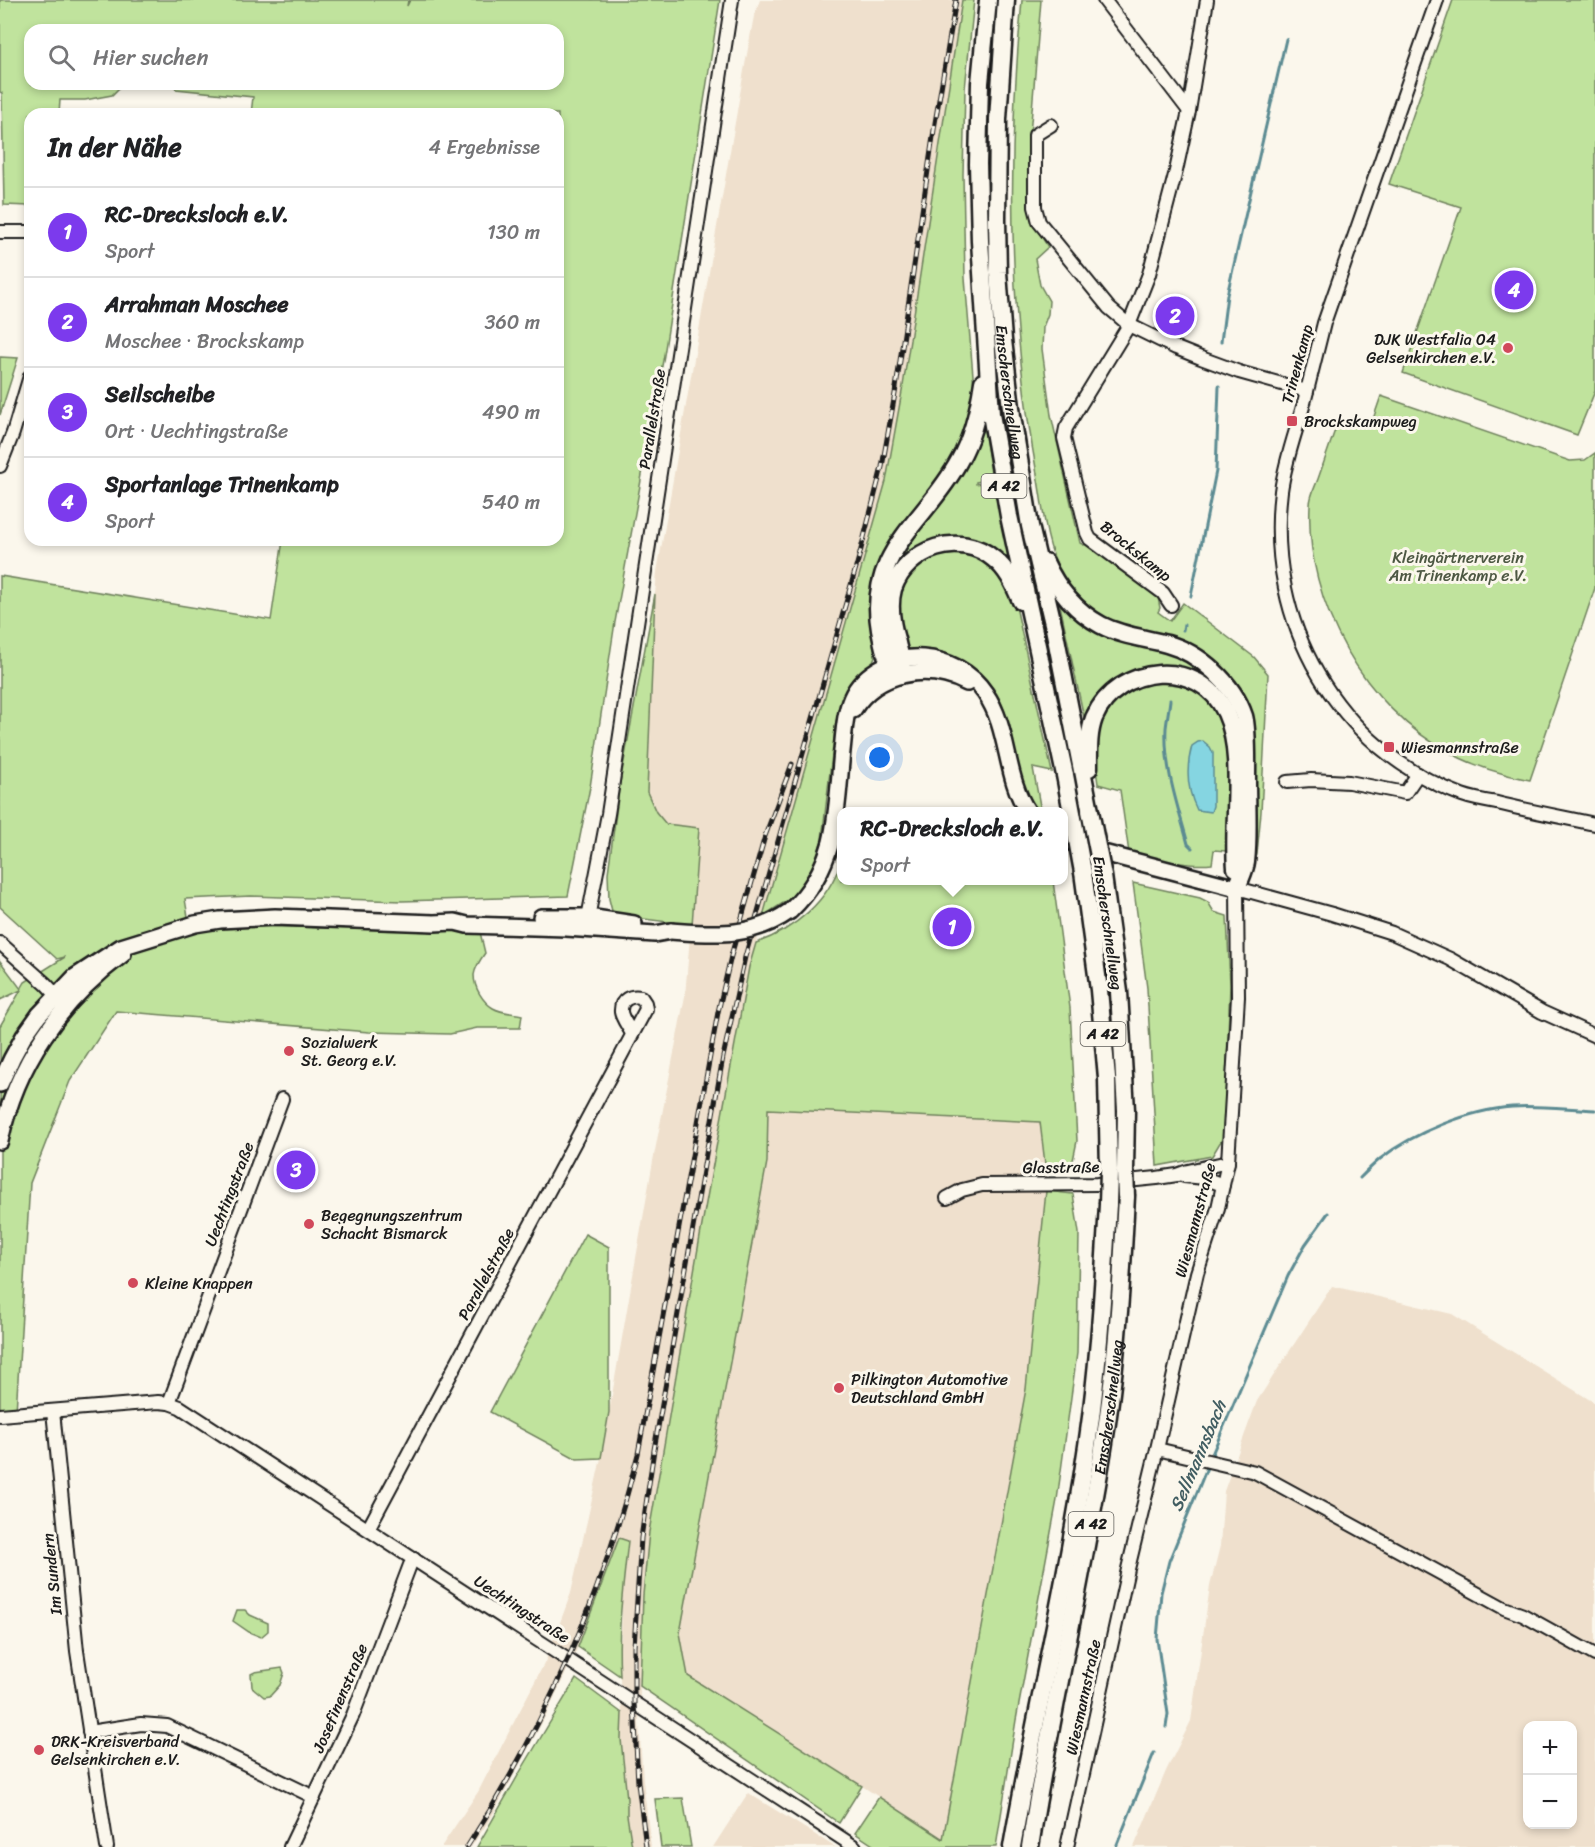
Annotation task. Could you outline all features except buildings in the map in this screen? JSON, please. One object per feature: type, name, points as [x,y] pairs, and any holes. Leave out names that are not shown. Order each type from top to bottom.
[{"type":"highway","name":"Emscherschnellweg","points":[[988,0],[980,83],[978,164],[980,242],[992,414],[1009,516],[1065,775],[1083,872],[1099,990],[1117,1172],[1126,1197],[1119,1326],[1093,1514],[1029,1847]]},
{"type":"highway","name":"Emscherschnellweg","points":[[1006,0],[998,119],[998,272],[1012,416],[1030,526],[1086,781],[1103,876],[1119,992],[1126,1110],[1117,1172],[1108,1204],[1101,1320],[1091,1417],[1076,1511],[1012,1847]]},
{"type":"highway","points":[[897,666],[883,646],[878,617],[879,593],[885,570],[894,549],[944,484],[965,451],[981,395],[986,333]]},
{"type":"highway","points":[[1030,526],[1051,574],[1065,596],[1084,614],[1103,626],[1128,635],[1168,644],[1191,654],[1214,672],[1230,690],[1244,717],[1247,761],[1246,863],[1237,888]]},
{"type":"highway","points":[[897,666],[891,611],[891,596],[896,582],[908,564],[920,555],[933,548],[947,545],[976,548],[1000,564],[1014,585],[1036,638]]},
{"type":"highway","points":[[1086,781],[1092,725],[1099,708],[1115,689],[1136,678],[1160,673],[1181,675],[1203,685],[1225,710],[1233,732],[1235,755],[1234,854],[1237,888]]},
{"type":"main road","points":[[0,1141],[18,1081],[75,977],[102,957],[121,947],[195,924],[220,920],[275,917],[434,923],[455,922],[467,918],[657,927],[671,931],[707,934],[740,933],[774,921],[790,911],[815,883],[826,855],[833,829],[846,713],[855,692],[870,675],[920,658],[933,659],[953,666],[971,677],[985,693],[1004,736],[1018,794],[1025,807]]},
{"type":"main road","points":[[1068,841],[1089,849],[1237,888]]},
{"type":"main road","points":[[0,1084],[24,1036],[39,1015],[62,1001]]},
{"type":"street","name":"Parallelstraße","points":[[592,923],[732,0]]},
{"type":"street","points":[[1104,0],[1189,111]]},
{"type":"street","points":[[1129,325],[1141,299],[1155,256],[1176,171],[1208,0]]},
{"type":"street","name":"Trinenkamp","points":[[1437,0],[1324,323],[1286,464],[1281,489],[1279,548],[1286,595],[1301,642],[1331,696],[1369,738],[1397,761],[1462,795],[1595,824]]},
{"type":"street","points":[[1051,125],[1035,135],[1035,207],[1039,222],[1109,308],[1129,325],[1176,348],[1239,372],[1307,391]]},
{"type":"street","points":[[0,232],[24,232]]},
{"type":"street","name":"Brockskamp","points":[[1129,325],[1066,428],[1065,438],[1090,539],[1163,593],[1171,604]]},
{"type":"street","points":[[0,466],[24,396]]},
{"type":"street","points":[[1287,782],[1311,780],[1349,782],[1405,793],[1418,774]]},
{"type":"street","points":[[1237,888],[1392,933],[1450,959],[1542,1012],[1595,1036]]},
{"type":"street","name":"Wiesmannstraße","points":[[1067,1847],[1128,1569],[1197,1273],[1224,1185],[1228,1162],[1238,997],[1237,888]]},
{"type":"street","points":[[0,943],[62,1001]]},
{"type":"street","name":"Parallelstraße","points":[[368,1529],[632,1034]]},
{"type":"street","name":"Uechtingstraße","points":[[282,1099],[169,1403],[191,1413],[855,1847]]},
{"type":"street","name":"Glasstraße","points":[[1177,1175],[1228,1162]]},
{"type":"street","name":"Glasstraße","points":[[947,1198],[962,1190],[982,1185],[1096,1184],[1177,1175],[1204,1178],[1224,1185]]},
{"type":"street","points":[[0,1415],[169,1403]]},
{"type":"street","name":"Im Sundern","points":[[53,1411],[77,1651],[107,1847]]},
{"type":"street","points":[[1157,1449],[1255,1472],[1595,1655]]},
{"type":"street","name":"Josefinenstraße","points":[[290,1847],[353,1715],[414,1559]]},
{"type":"street","points":[[89,1732],[141,1724],[167,1726],[314,1797]]},
{"type":"shaded area","points":[[760,0],[962,0],[903,386],[886,481],[749,967],[649,1532],[643,1595],[639,1722],[651,1847],[632,1847],[627,1815],[618,1644],[621,1638],[622,1598],[619,1538],[578,1647],[547,1713],[491,1818],[471,1847],[441,1847],[478,1792],[546,1660],[571,1593],[601,1458],[653,1161],[685,996],[699,828],[666,824],[656,812],[647,792],[655,594],[745,65],[754,16]]},
{"type":"shaded area","points":[[768,1108],[1040,1122],[1046,1191],[1026,1389],[943,1839],[688,1676],[680,1633],[767,1162]]},
{"type":"shaded area","points":[[1332,1286],[1452,1314],[1595,1403],[1595,1847],[1134,1847],[1166,1771],[1191,1721],[1210,1586],[1220,1546],[1224,1491],[1257,1401]]},
{"type":"shaded area","points":[[748,1793],[835,1847],[713,1847]]},
{"type":"green space","points":[[0,0],[408,0],[407,6],[410,0],[720,0],[664,355],[615,622],[590,787],[568,896],[402,901],[251,896],[185,899],[190,929],[219,925],[480,932],[485,953],[474,975],[477,990],[493,1008],[522,1015],[520,1028],[477,1028],[450,1034],[369,1032],[116,1011],[70,1081],[30,1183],[16,1412],[0,1413],[0,1026],[21,990],[0,1000],[0,961],[21,989],[25,982],[65,957],[57,959],[0,907],[0,576],[271,620],[282,546],[564,546],[564,108],[252,108],[253,97],[186,90],[564,90],[564,24],[24,24],[24,90],[117,90],[112,95],[85,100],[60,100],[59,108],[24,108],[24,206],[4,205],[2,93],[0,92]]},
{"type":"green space","points":[[962,0],[974,0],[965,89],[963,175],[965,278],[974,388],[970,414],[957,451],[942,476],[890,542],[876,571],[872,628],[875,656],[872,664],[848,691],[836,721],[822,839],[813,869],[805,884],[788,900],[763,916],[886,481],[903,386]]},
{"type":"green space","points":[[1022,0],[1041,0],[1030,135],[1035,226],[1048,247],[1035,259],[1040,285],[1049,301],[1048,314],[1043,327],[1042,349],[1051,415],[1080,543],[1084,545],[1086,543],[1158,597],[1160,608],[1158,612],[1170,621],[1183,603],[1254,657],[1268,674],[1261,812],[1257,854],[1253,869],[1255,732],[1249,709],[1239,690],[1088,606],[1066,581],[1051,548],[1027,415],[1016,297],[1013,238],[1014,119]]},
{"type":"green space","points":[[1453,0],[1595,0],[1595,391],[1577,435],[1403,373],[1461,207],[1389,184]]},
{"type":"green space","points":[[0,357],[18,358],[0,415]]},
{"type":"green space","name":"Kleingärtnerverein Am Trinenkamp e.V.","points":[[1381,396],[1570,461],[1585,460],[1595,453],[1595,588],[1530,780],[1471,763],[1421,734],[1392,710],[1368,681],[1346,649],[1330,615],[1318,579],[1311,542],[1311,498],[1339,418],[1370,428]]},
{"type":"green space","points":[[983,424],[991,473],[988,473],[989,480],[976,482],[976,484],[990,482],[991,494],[996,494],[1010,567],[961,539],[889,580],[894,566]]},
{"type":"green space","points":[[967,551],[996,568],[1012,594],[1052,772],[1033,768],[1040,807],[1036,807],[1023,785],[1004,710],[988,681],[974,669],[958,660],[940,654],[917,652],[909,649],[903,643],[898,609],[901,586],[906,575],[928,558],[943,552]]},
{"type":"green space","points":[[655,594],[647,792],[656,812],[666,824],[699,828],[692,925],[620,916],[612,911],[609,899],[608,873],[620,783]]},
{"type":"green space","points":[[1058,596],[1192,663],[1208,675],[1234,708],[1222,697],[1143,671],[1086,727]]},
{"type":"green space","points":[[1144,681],[1179,681],[1207,697],[1223,718],[1229,752],[1226,851],[1214,850],[1212,864],[1182,863],[1129,853],[1120,790],[1098,784],[1094,755],[1097,727],[1111,700]]},
{"type":"green space","points":[[837,870],[837,885],[1054,885],[1070,1008],[1077,1141],[1071,1170],[1046,1172],[1040,1122],[768,1109],[767,1162],[680,1633],[688,1676],[862,1786],[839,1823],[640,1686],[643,1595],[649,1532],[749,967],[756,943],[784,930],[808,912],[828,889]]},
{"type":"green space","points":[[1133,883],[1200,898],[1208,902],[1214,912],[1227,916],[1230,985],[1224,1136],[1212,1156],[1157,1166],[1147,988]]},
{"type":"green space","points":[[1046,1191],[1073,1194],[1079,1233],[1077,1353],[1057,1500],[1016,1720],[996,1847],[876,1847],[855,1833],[879,1797],[943,1839],[1026,1389]]},
{"type":"green space","points":[[585,1234],[609,1247],[609,1412],[601,1458],[577,1459],[490,1412]]},
{"type":"green space","points":[[619,1538],[628,1541],[622,1592],[620,1676],[578,1647]]},
{"type":"green space","points":[[237,1610],[245,1610],[250,1615],[268,1623],[268,1631],[261,1637],[249,1632],[233,1621]]},
{"type":"green space","points":[[282,1668],[284,1673],[280,1685],[270,1696],[264,1697],[252,1687],[251,1674]]},
{"type":"green space","points":[[576,1679],[622,1713],[621,1739],[632,1847],[477,1847],[520,1772]]},
{"type":"green space","points":[[683,1798],[691,1847],[661,1847],[655,1799]]},
{"type":"water","points":[[1203,741],[1213,753],[1211,812],[1197,810],[1188,778],[1192,746]]},
{"type":"waterway","points":[[1221,342],[1227,295],[1286,39]]},
{"type":"waterway","points":[[1191,596],[1216,471],[1219,386]]},
{"type":"waterway","points":[[1183,630],[1184,625]]},
{"type":"waterway","points":[[1170,700],[1166,728],[1169,773],[1188,844],[1192,848]]},
{"type":"waterway","name":"Sellmannsbach","points":[[1360,1178],[1393,1149],[1442,1124],[1460,1118],[1512,1107],[1595,1110]]},
{"type":"waterway","name":"Sellmannsbach","points":[[1210,1459],[1288,1276],[1305,1245],[1328,1213]]},
{"type":"waterway","name":"Sellmannsbach","points":[[1166,1727],[1168,1714],[1157,1639],[1161,1593],[1169,1561],[1208,1465]]},
{"type":"waterway","name":"Sellmannsbach","points":[[1116,1847],[1154,1753]]},
{"type":"railway","points":[[646,1847],[638,1783],[634,1647],[641,1538],[654,1450],[723,1057],[745,957],[859,557],[882,467],[956,0]]},
{"type":"railway","points":[[467,1847],[522,1754],[569,1657],[589,1608],[624,1506],[638,1454],[718,1012],[731,956],[765,836],[792,764]]},
{"type":"place","name":"Sportanlage Trinenkamp","points":[[1514,290]]},
{"type":"place","name":"Arrahman Moschee","points":[[1175,316]]},
{"type":"place","name":"DJK Westfalia 04 Gelsenkirchen e.V.","points":[[1508,348]]},
{"type":"place","name":"Brockskampweg","points":[[1292,421]]},
{"type":"place","name":"Wiesmannstraße","points":[[1389,747]]},
{"type":"place","name":"RC-Drecksloch e.V.","points":[[952,927]]},
{"type":"place","name":"Sozialwerk St. Georg e.V.","points":[[289,1051]]},
{"type":"place","name":"Seilscheibe","points":[[296,1170]]},
{"type":"place","name":"Begegnungszentrum Schacht Bismarck","points":[[309,1224]]},
{"type":"place","name":"Kleine Knappen","points":[[133,1283]]},
{"type":"place","name":"Pilkington Automotive Deutschland GmbH","points":[[839,1388]]},
{"type":"place","name":"DRK-Kreisverband Gelsenkirchen e.V.","points":[[39,1750]]}]
